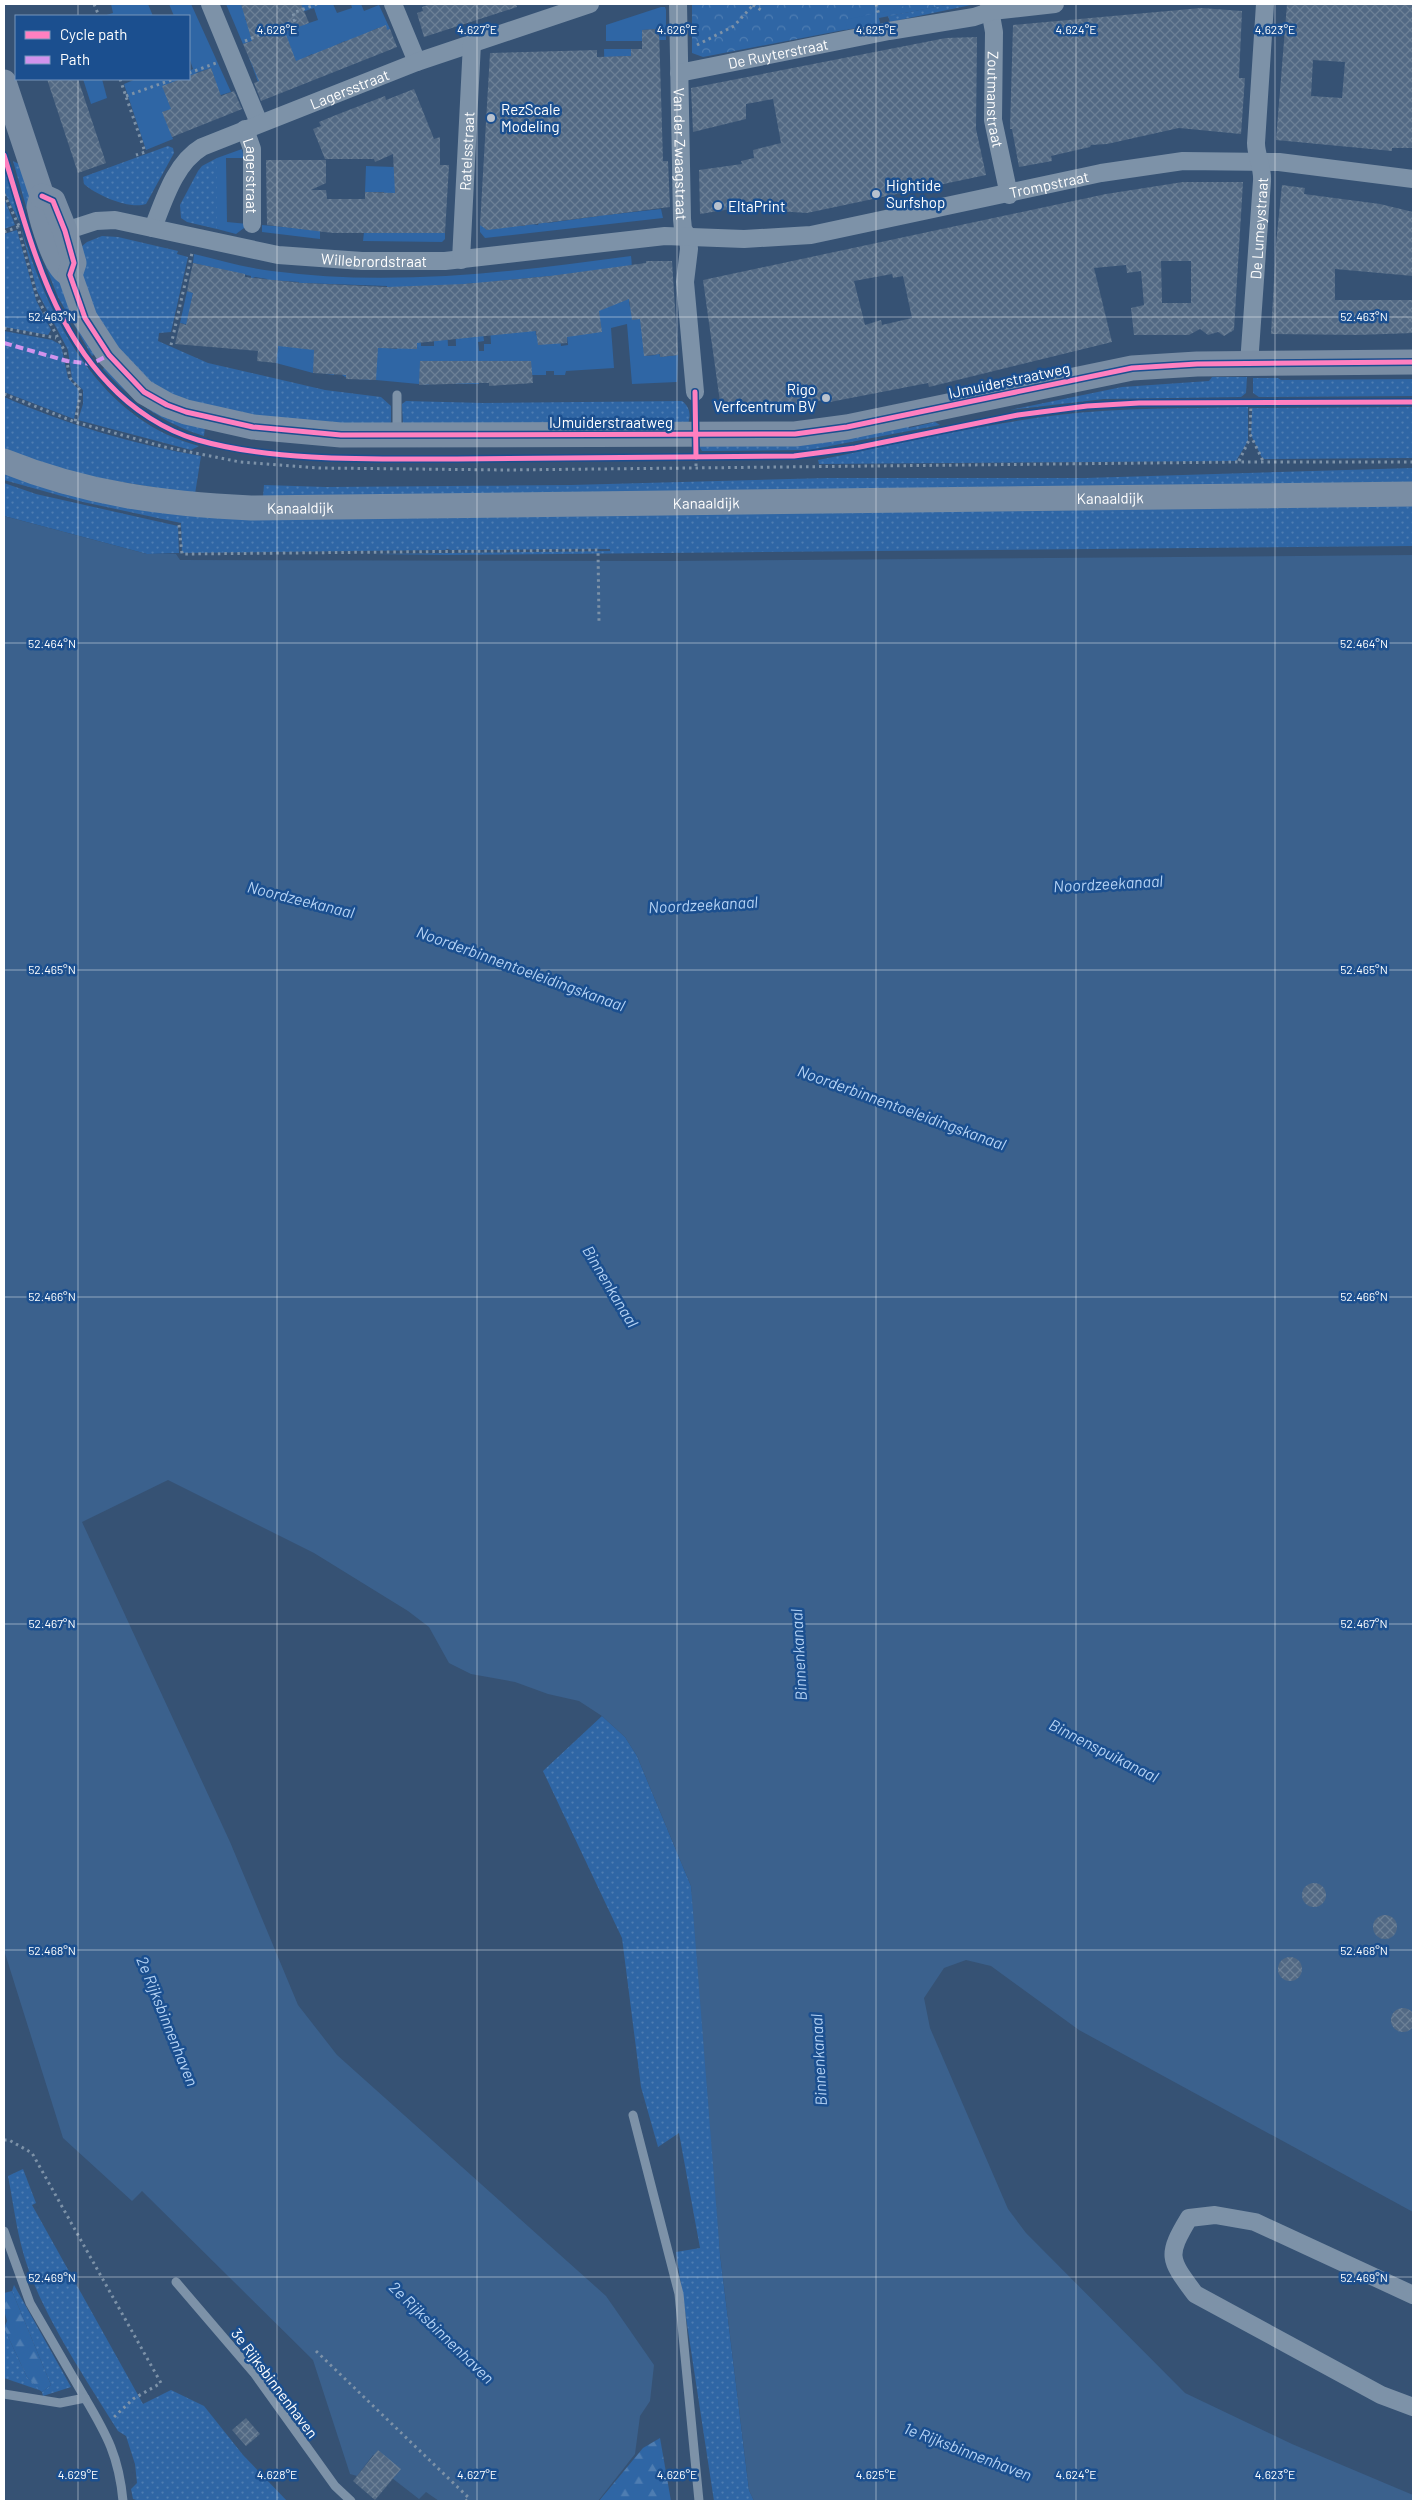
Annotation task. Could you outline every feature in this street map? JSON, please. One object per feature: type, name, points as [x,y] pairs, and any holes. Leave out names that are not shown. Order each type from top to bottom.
[{"type":"street","name":"Lagerstraat","points":[[210,4],[230,53],[252,126],[252,224]]},
{"type":"street","points":[[392,4],[417,62]]},
{"type":"street","name":"Van der Zwaagstraat","points":[[678,4],[682,219],[683,229],[688,237],[688,255],[684,282],[695,392]]},
{"type":"street","name":"De Ruyterstraat","points":[[678,73],[974,16],[990,8],[1055,4]]},
{"type":"street","name":"De Lumeystraat","points":[[1249,364],[1262,181],[1262,171],[1258,161],[1256,143],[1265,4]]},
{"type":"street","name":"Lagersstraat","points":[[153,228],[169,189],[189,156],[202,147],[417,62],[583,5]]},
{"type":"street","name":"Zoutmanstraat","points":[[990,8],[994,32],[994,120],[1009,195]]},
{"type":"street","name":"Ratelsstraat","points":[[461,260],[472,43]]},
{"type":"street","points":[[4,82],[42,196],[39,205],[57,234]]},
{"type":"street","name":"Trompstraat","points":[[688,237],[744,239],[812,235],[1009,195],[1101,173],[1183,161],[1258,161],[1413,179]]},
{"type":"street","name":"Willebrordstraat","points":[[57,234],[104,220],[153,228],[278,255],[362,261],[461,260],[665,236],[688,237]]},
{"type":"street","name":"IJmuiderstraatweg","points":[[57,234],[74,263],[70,275],[85,318],[109,355],[144,392],[167,405],[203,417],[253,427],[341,435],[397,435],[696,445],[810,433],[1132,368],[1172,364],[1413,362]]},
{"type":"street","name":"Kanaaldijk","points":[[4,461],[40,476],[122,496],[169,503],[251,508],[1413,494]]},
{"type":"street","points":[[1413,2295],[1255,2222],[1216,2215],[1190,2218],[1174,2245],[1176,2268],[1196,2294],[1381,2395],[1413,2407]]},
{"type":"lane","points":[[396,395],[397,435]]},
{"type":"lane","points":[[633,2115],[679,2294],[699,2501]]},
{"type":"lane","points":[[4,2231],[30,2303],[108,2438],[120,2472],[123,2501]]},
{"type":"lane","name":"3e Rijksbinnenhaven","points":[[176,2282],[254,2373],[335,2486],[351,2501]]},
{"type":"lane","points":[[4,2394],[60,2403],[85,2398]]},
{"type":"path","points":[[190,73],[295,20],[292,13],[304,6],[317,4]]},
{"type":"path","points":[[678,54],[734,26],[754,5],[761,10]]},
{"type":"path","points":[[120,80],[145,152],[136,155]]},
{"type":"path","points":[[126,96],[171,80]]},
{"type":"path","points":[[4,194],[18,227],[37,297],[65,352],[70,378],[81,391],[75,422]]},
{"type":"path","points":[[4,232],[26,225]]},
{"type":"path","points":[[171,345],[195,237]]},
{"type":"path","points":[[4,328],[57,338]]},
{"type":"path","points":[[1239,462],[1248,444],[1250,434],[1249,364]]},
{"type":"path","points":[[1241,402],[1259,402]]},
{"type":"path","points":[[1250,434],[1263,462]]},
{"type":"path","points":[[696,445],[705,457]]},
{"type":"path","points":[[686,457],[696,445]]},
{"type":"path","points":[[696,445],[696,468],[1413,462]]},
{"type":"path","points":[[179,526],[182,554],[598,550],[599,623]]},
{"type":"path","points":[[4,2140],[9,2140],[32,2153],[161,2383],[134,2399],[116,2416],[101,2426]]},
{"type":"path","points":[[316,2351],[469,2498],[466,2501]]},
{"type":"green space","points":[[111,4],[148,4],[153,15],[106,15],[113,13]]},
{"type":"green space","points":[[169,4],[191,4],[231,92],[163,112],[173,139],[146,150],[124,84],[134,80],[190,80],[190,70],[193,69],[190,60],[190,15],[174,15]],"holes":[[[211,68],[215,80],[200,85],[196,73]]]},
{"type":"green space","points":[[226,4],[241,4],[246,17],[245,20],[272,15],[268,4],[287,4],[289,9],[301,4],[333,4],[337,13],[352,8],[351,4],[361,4],[364,11],[379,5],[390,29],[380,33],[378,28],[365,34],[366,38],[347,46],[345,41],[332,47],[334,51],[314,59],[312,54],[306,57],[308,62],[258,82],[248,55],[264,48],[260,38],[243,44]],"holes":[[[314,8],[318,20],[303,25],[299,13]]]},
{"type":"green space","points":[[692,4],[951,4],[879,18],[880,23],[703,57],[692,53]]},
{"type":"green space","points":[[878,4],[911,4],[881,13]]},
{"type":"green space","points":[[951,4],[971,5],[890,22],[888,16]]},
{"type":"green space","points":[[665,7],[666,10],[666,40],[659,40],[658,29],[642,30],[642,41],[606,41],[606,25]]},
{"type":"green space","points":[[877,13],[880,24],[845,30],[847,25],[844,20]]},
{"type":"green space","points":[[604,49],[631,49],[631,56],[608,57],[609,70],[631,69],[632,76],[637,76],[637,88],[621,88],[621,104],[636,103],[636,111],[661,111],[661,114],[626,116],[627,131],[620,131],[620,140],[610,140],[610,159],[617,159],[617,153],[640,152],[641,162],[638,162],[642,187],[626,189],[623,163],[608,163],[611,191],[603,193],[606,215],[661,209],[663,218],[485,238],[480,232],[480,225],[491,229],[493,226],[503,228],[505,225],[519,224],[525,226],[526,223],[538,225],[539,222],[546,221],[547,223],[599,216],[593,164],[607,163]]},
{"type":"green space","points":[[83,80],[102,80],[107,98],[91,104]]},
{"type":"green space","points":[[168,146],[173,148],[174,153],[146,204],[131,205],[123,203],[96,193],[84,184],[83,177]]},
{"type":"green space","points":[[242,149],[244,158],[226,158],[227,222],[258,225],[258,231],[244,228],[236,234],[217,229],[217,158]]},
{"type":"green space","points":[[217,158],[217,229],[187,222],[181,218],[180,205],[198,171],[202,166]]},
{"type":"green space","points":[[13,161],[23,166],[28,184],[34,234]]},
{"type":"green space","points":[[366,166],[394,167],[394,177],[447,186],[384,195],[384,192],[365,192]]},
{"type":"green space","points":[[4,168],[6,174],[20,223],[4,191]]},
{"type":"green space","points":[[4,198],[15,225],[4,229]]},
{"type":"green space","points":[[262,225],[320,230],[320,239],[262,232]]},
{"type":"green space","points":[[21,228],[47,296],[63,330],[83,361],[106,389],[133,414],[164,433],[199,446],[191,450],[78,420],[83,404],[83,390],[72,379],[68,350],[37,291]]},
{"type":"green space","points":[[17,230],[36,300],[51,330],[48,335],[4,327],[4,234]]},
{"type":"green space","points":[[364,232],[445,233],[445,239],[442,242],[363,241]]},
{"type":"green space","points":[[102,236],[118,237],[178,251],[177,254],[188,257],[171,332],[159,333],[158,341],[208,363],[325,390],[381,397],[391,406],[391,422],[387,426],[330,424],[234,413],[176,397],[153,384],[128,361],[113,342],[100,323],[89,299],[76,251],[87,242]]},
{"type":"green space","points":[[40,243],[95,354],[92,356],[58,297],[38,247]]},
{"type":"green space","points":[[194,254],[272,271],[317,276],[407,278],[497,272],[631,256],[630,307],[645,276],[644,356],[656,355],[659,351],[660,357],[678,355],[677,382],[632,384],[627,324],[611,328],[614,368],[566,371],[565,375],[554,375],[554,371],[546,371],[546,375],[532,375],[477,366],[479,384],[457,384],[428,370],[429,385],[376,380],[376,368],[371,368],[370,380],[347,378],[342,375],[342,347],[334,357],[334,375],[327,374],[314,363],[313,373],[276,363],[278,346],[299,282],[270,280],[267,308],[219,332],[180,323],[187,291],[193,293],[190,308],[263,308],[267,279],[255,277],[251,279],[251,276],[193,263]],"holes":[[[567,274],[563,299],[568,345],[561,346],[553,276]],[[550,276],[554,317],[543,334],[536,335],[533,306],[498,281]],[[302,283],[387,286],[386,310]],[[480,283],[489,310],[491,344],[484,344],[484,351],[479,351],[478,342],[484,341],[483,333],[464,284]],[[445,286],[455,320],[456,346],[448,346]],[[389,287],[406,287],[397,349],[387,348]],[[420,311],[434,311],[434,346],[421,346]]]},
{"type":"green space","points":[[4,331],[52,340],[61,345],[68,378],[78,389],[79,395],[74,419],[4,392]]},
{"type":"green space","points":[[105,367],[205,427],[204,436],[175,425],[149,410],[125,391],[103,369]]},
{"type":"green space","points":[[1212,377],[1247,377],[1246,393],[1241,397],[1104,399],[1010,410],[1122,387],[1209,381]]},
{"type":"green space","points":[[1253,378],[1278,378],[1281,380],[1413,379],[1413,396],[1259,397],[1253,393]]},
{"type":"green space","points":[[4,397],[76,425],[150,446],[201,456],[195,494],[84,476],[4,450]]},
{"type":"green space","points":[[406,401],[483,403],[682,401],[689,411],[689,417],[688,424],[403,425],[402,404]]},
{"type":"green space","points":[[1248,407],[1248,441],[1236,461],[819,464],[818,460],[968,429],[1082,412],[1129,409]]},
{"type":"green space","points":[[1413,407],[1413,458],[1265,459],[1262,458],[1251,435],[1252,408]]},
{"type":"green space","points":[[935,422],[940,425],[809,450],[702,451],[699,446],[907,423],[909,428]]},
{"type":"green space","points":[[1413,468],[1413,482],[263,497],[264,485],[326,487],[571,485],[826,478],[1086,478]]},
{"type":"green space","points":[[4,472],[85,499],[1413,504],[1413,546],[446,555],[372,554],[610,551],[610,549],[447,549],[182,553],[181,523],[83,502],[4,480]]},
{"type":"green space","points":[[4,483],[36,494],[178,526],[179,553],[147,554],[4,516]]},
{"type":"green space","points":[[602,1716],[625,1737],[637,1756],[691,1886],[715,2122],[720,2254],[749,2490],[754,2501],[714,2501],[676,2252],[700,2248],[679,2133],[658,2147],[641,2087],[622,1938],[543,1771]]},
{"type":"green space","points":[[23,2169],[36,2203],[32,2205],[143,2404],[171,2390],[204,2406],[243,2455],[287,2501],[140,2501],[133,2499],[131,2489],[137,2483],[135,2464],[126,2436],[118,2431],[64,2344],[30,2274],[16,2224],[8,2176]]},
{"type":"green space","points":[[14,2285],[71,2387],[43,2396],[42,2392],[51,2385],[12,2291]]},
{"type":"green space","points":[[12,2291],[51,2385],[42,2392],[27,2377],[4,2328],[7,2321],[4,2310],[4,2293]]},
{"type":"green space","points":[[4,2328],[27,2377],[42,2391],[4,2378]]},
{"type":"green space","points":[[660,2438],[671,2501],[599,2501],[643,2448]]},
{"type":"water","points":[[4,516],[147,554],[176,554],[180,560],[671,561],[1413,555],[1413,2212],[1079,2030],[991,1966],[966,1960],[944,1968],[924,1998],[930,2028],[1008,2209],[1026,2233],[1185,2393],[1292,2444],[1413,2495],[1413,2501],[754,2501],[749,2490],[720,2254],[691,1886],[637,1756],[625,1737],[602,1716],[579,1701],[548,1694],[515,1682],[471,1674],[449,1663],[429,1627],[408,1611],[314,1553],[168,1480],[82,1522],[230,1842],[298,2005],[337,2055],[606,2296],[654,2365],[650,2401],[640,2416],[635,2454],[598,2501],[439,2501],[426,2492],[419,2499],[392,2478],[396,2469],[373,2455],[357,2476],[350,2474],[313,2360],[142,2191],[132,2201],[63,2138],[4,1950]]},
{"type":"building","points":[[241,4],[301,4],[309,23],[285,32],[296,61],[386,25],[387,30],[390,29],[397,47],[261,101],[254,83],[259,81],[243,44],[252,41]]},
{"type":"building","points":[[431,4],[516,4],[517,7],[424,37],[417,13],[423,11],[422,7]]},
{"type":"building","points":[[1287,4],[1413,4],[1413,148],[1392,148],[1392,151],[1276,140]],"holes":[[[1313,60],[1345,62],[1342,98],[1311,96]]]},
{"type":"building","points":[[1201,8],[1242,11],[1239,78],[1245,78],[1241,134],[1179,128],[1107,144],[1091,145],[1090,147],[1051,156],[1052,161],[1019,167],[1012,129],[1010,129],[1013,25]]},
{"type":"building","points":[[659,29],[663,161],[668,161],[670,207],[487,230],[480,225],[490,53],[597,50],[597,57],[631,56],[631,49],[642,49],[642,30]]},
{"type":"building","points":[[977,37],[976,129],[986,175],[807,213],[763,210],[762,204],[700,214],[699,170],[742,164],[741,161],[754,158],[753,150],[781,143],[773,99],[746,104],[746,119],[693,132],[691,88],[946,38]]},
{"type":"building","points":[[211,68],[221,96],[234,91],[242,109],[172,137],[162,112],[171,109],[162,86],[178,80],[190,80],[190,76]]},
{"type":"building","points":[[47,80],[78,80],[106,163],[78,173]]},
{"type":"building","points":[[414,89],[434,139],[440,137],[440,165],[449,165],[445,233],[333,233],[267,225],[266,160],[326,160],[326,183],[311,190],[326,190],[327,199],[365,199],[365,192],[395,193],[393,154],[375,162],[374,159],[325,159],[313,129],[321,126],[319,122],[336,115],[385,96],[386,100]]},
{"type":"building","points":[[1183,182],[1243,182],[1234,330],[1224,336],[1218,332],[1208,335],[1200,329],[1189,335],[1134,335],[1131,308],[1144,305],[1141,271],[1127,273],[1126,265],[1094,268],[1112,342],[929,387],[928,383],[830,402],[830,399],[786,406],[758,405],[721,409],[703,280],[1106,194]],"holes":[[[1161,261],[1191,261],[1191,303],[1162,303]],[[892,274],[893,278],[903,276],[912,318],[882,325],[881,320],[865,325],[854,281]]]},
{"type":"building","points":[[1282,185],[1305,188],[1304,194],[1380,204],[1413,212],[1413,276],[1335,269],[1335,300],[1413,300],[1413,333],[1358,335],[1271,334],[1276,244]]},
{"type":"building","points":[[646,261],[672,261],[678,355],[660,357],[660,354],[644,356],[640,319],[632,320],[629,299],[599,311],[602,332],[567,337],[567,343],[538,345],[536,331],[417,343],[417,349],[378,348],[376,380],[346,379],[346,375],[313,373],[314,350],[278,346],[276,363],[257,361],[258,351],[175,344],[180,323],[186,325],[193,293],[187,291],[193,263],[245,274],[245,277],[302,283],[387,287],[464,284],[550,276],[646,263]]},
{"type":"building","points":[[420,361],[531,361],[533,383],[489,386],[489,383],[419,385]]},
{"type":"building","points":[[1314,1883],[1323,1886],[1326,1895],[1323,1904],[1314,1907],[1305,1904],[1302,1895],[1305,1886]]},
{"type":"building","points":[[1385,1915],[1394,1918],[1397,1927],[1394,1936],[1385,1939],[1376,1936],[1373,1927],[1376,1918]]},
{"type":"building","points":[[1290,1957],[1299,1960],[1302,1969],[1299,1978],[1290,1981],[1281,1978],[1278,1969],[1281,1960]]},
{"type":"building","points":[[1403,2008],[1408,2009],[1414,2015],[1414,2025],[1408,2031],[1403,2032],[1398,2031],[1392,2025],[1391,2020],[1392,2015],[1398,2009]]},
{"type":"building","points":[[246,2418],[260,2434],[246,2446],[232,2430]]},
{"type":"building","points":[[378,2450],[401,2469],[375,2500],[353,2481]]},
{"type":"marked path","points":[[4,343],[67,361],[91,364],[109,355]]},
{"type":"cycle path","points":[[4,155],[43,276],[56,305],[88,360],[128,402],[161,425],[198,440],[228,447],[292,456],[360,459],[794,456],[855,448],[1018,415],[1087,406],[1139,403],[1413,402]]},
{"type":"cycle path","points":[[42,196],[53,201],[65,231],[74,263],[70,275],[85,318],[109,355],[144,392],[167,405],[186,412],[253,427],[341,435],[795,434],[847,427],[1132,368],[1197,364],[1413,362]]},
{"type":"cycle path","points":[[695,392],[696,457]]},
{"type":"place","name":"RezScale Modeling","points":[[491,118]]},
{"type":"place","name":"Hightide Surfshop","points":[[876,194]]},
{"type":"place","name":"EltaPrint","points":[[718,206]]},
{"type":"place","name":"Rigo Verfcentrum BV","points":[[826,398]]},
{"type":"water label","name":"Noordzeekanaal","points":[[1108,883]]},
{"type":"water label","name":"Noordzeekanaal","points":[[301,899]]},
{"type":"water label","name":"Noordzeekanaal","points":[[703,904]]},
{"type":"water label","name":"Noorderbinnentoeleidingskanaal","points":[[521,968]]},
{"type":"water label","name":"Noorderbinnentoeleidingskanaal","points":[[902,1107]]},
{"type":"water label","name":"Binnenkanaal","points":[[611,1286]]},
{"type":"water label","name":"Binnenkanaal","points":[[798,1655]]},
{"type":"water label","name":"Binnenspuikanaal","points":[[1104,1750]]},
{"type":"water label","name":"2e Rijksbinnenhaven","points":[[168,2021]]},
{"type":"water label","name":"Binnenkanaal","points":[[818,2060]]},
{"type":"water label","name":"2e Rijksbinnenhaven","points":[[442,2332]]},
{"type":"water label","name":"1e Rijksbinnenhaven","points":[[968,2451]]}]
